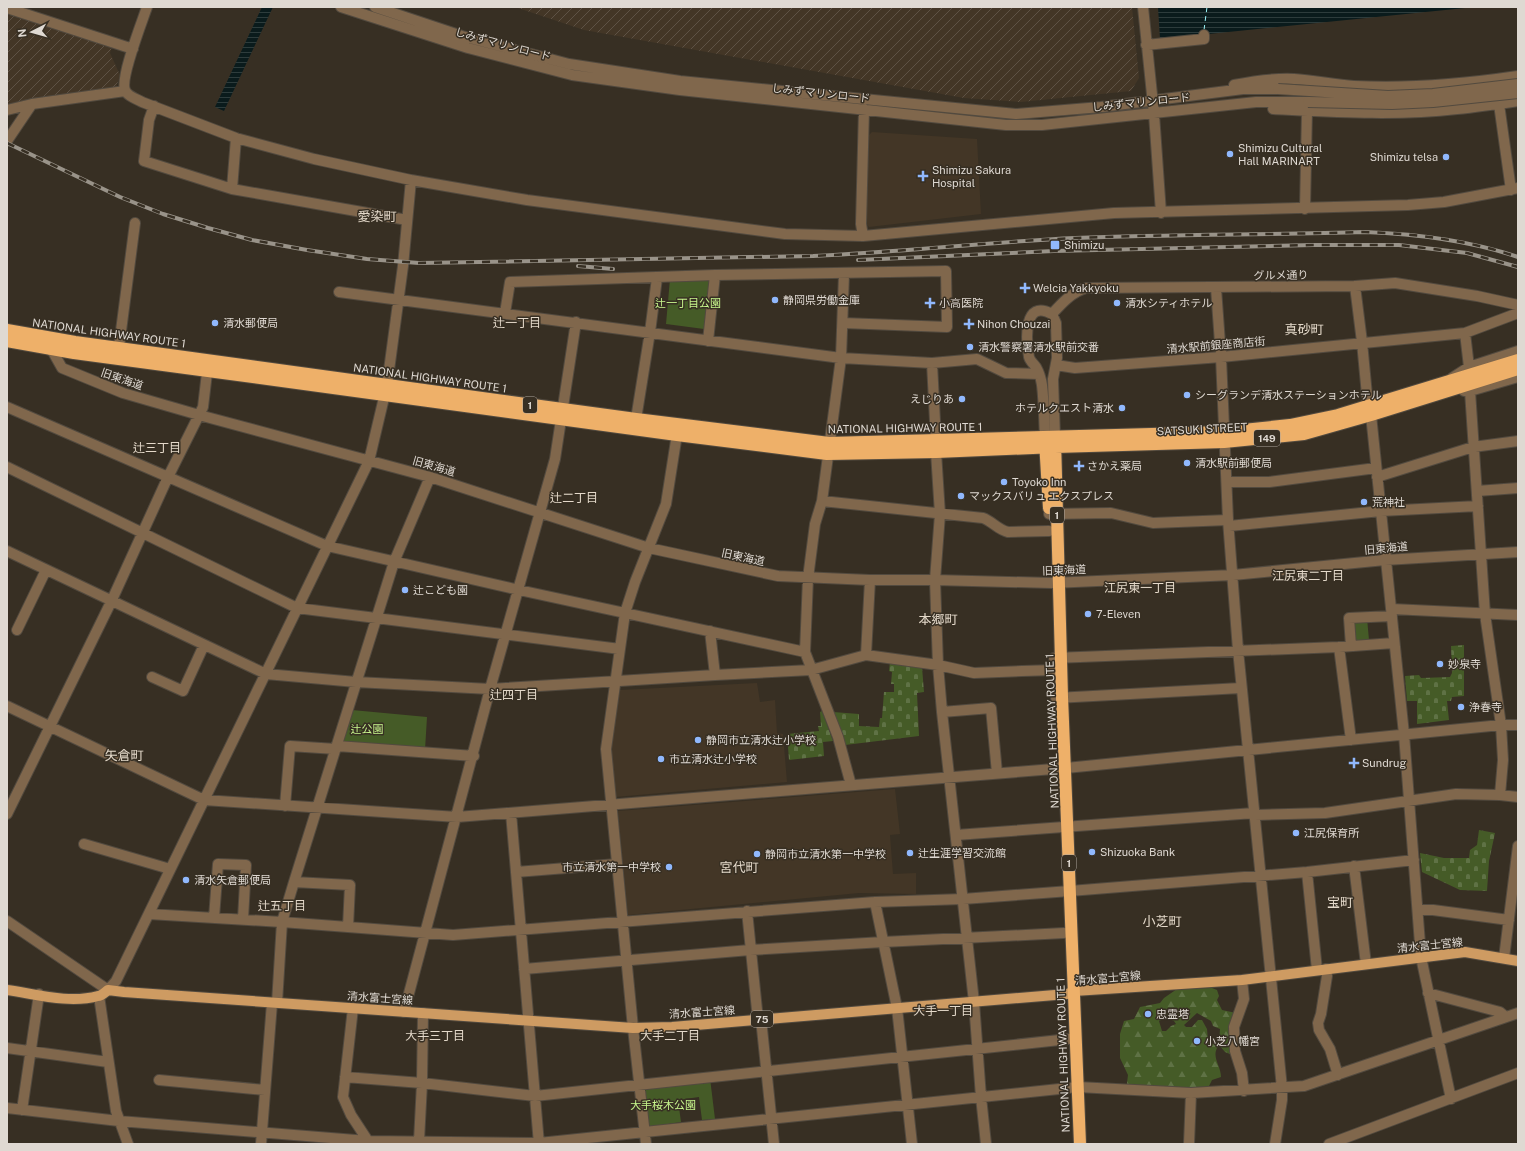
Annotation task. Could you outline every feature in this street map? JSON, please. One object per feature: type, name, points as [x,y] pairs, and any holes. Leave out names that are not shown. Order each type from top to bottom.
[{"type":"highway","name":"NATIONAL HIGHWAY ROUTE 1","points":[[8,334],[75,342],[119,353]]},
{"type":"highway","name":"NATIONAL HIGHWAY ROUTE 1","points":[[8,334],[49,349],[119,353],[828,449],[1050,442],[1074,1088],[1073,1144]]},
{"type":"highway","name":"149","points":[[1470,379],[1518,360]]},
{"type":"highway","name":"149","points":[[1470,379],[1518,369]]},
{"type":"highway","name":"SATSUKI STREET","points":[[1050,442],[1224,437],[1369,410],[1470,379]]},
{"type":"highway","name":"NATIONAL HIGHWAY ROUTE 1","points":[[562,414],[636,419],[678,429]]},
{"type":"highway","name":"NATIONAL HIGHWAY ROUTE 1","points":[[1053,514],[1049,531],[1056,583]]},
{"type":"highway","name":"NATIONAL HIGHWAY ROUTE 1","points":[[1066,891],[1064,933],[1070,993],[1069,1039],[1080,1144]]},
{"type":"main road","name":"清水富士宮線","points":[[108,990],[633,1028],[672,1027],[1242,980],[1465,952],[1518,961]]},
{"type":"main road","points":[[7,990],[80,999],[100,996],[108,990]]},
{"type":"street","points":[[147,7],[124,82],[125,91],[130,96],[142,102],[236,138],[314,159],[411,180],[527,200],[785,234],[863,236],[1114,214],[1408,205],[1444,202],[1514,189],[1498,103],[1496,80]]},
{"type":"street","name":"しみずマリンロード","points":[[342,7],[468,48],[572,74],[680,90],[1006,125],[1042,125],[1256,102],[1308,106]]},
{"type":"street","name":"しみずマリンロード","points":[[375,7],[462,36],[569,64],[680,81],[1016,114],[1072,110],[1243,89],[1278,89],[1388,96],[1434,94],[1518,84]]},
{"type":"street","points":[[1143,7],[1154,114],[1161,213]]},
{"type":"street","points":[[7,8],[133,49]]},
{"type":"street","points":[[1146,45],[1204,39],[1204,35]]},
{"type":"street","points":[[1195,96],[1228,86],[1274,79],[1293,79],[1353,86],[1396,87],[1496,80],[1518,76]]},
{"type":"street","points":[[7,110],[32,104],[125,91]]},
{"type":"street","points":[[1308,106],[1433,102],[1518,93]]},
{"type":"street","points":[[1308,106],[1420,111],[1456,109],[1518,101]]},
{"type":"street","points":[[7,141],[32,104]]},
{"type":"street","points":[[154,106],[149,120],[144,161],[232,189],[408,220]]},
{"type":"street","points":[[1305,208],[1308,106]]},
{"type":"street","points":[[863,236],[861,224],[864,110]]},
{"type":"street","points":[[232,189],[236,138]]},
{"type":"street","points":[[7,921],[108,990],[116,981],[369,461],[386,390],[408,220],[411,180]]},
{"type":"street","points":[[119,353],[135,223]]},
{"type":"street","points":[[505,313],[510,282],[946,271],[947,327],[843,323]]},
{"type":"street","points":[[844,274],[841,358],[822,500],[815,524],[808,578],[805,652],[838,737],[851,785]]},
{"type":"street","points":[[708,341],[715,276]]},
{"type":"street","points":[[636,419],[657,278]]},
{"type":"street","name":"グルメ通り","points":[[1052,314],[1070,296],[1080,289],[1086,288],[1355,286],[1395,283],[1477,296],[1518,305]]},
{"type":"street","points":[[1355,286],[1392,612],[1410,801],[1422,957],[1428,993],[1451,1099]]},
{"type":"street","points":[[1216,288],[1229,523],[1241,688],[1249,750],[1282,1088],[1282,1100],[1275,1144]]},
{"type":"street","points":[[338,292],[576,322],[841,358],[932,364],[977,360],[1006,373],[1039,374]]},
{"type":"street","points":[[1035,311],[1043,311],[1052,314],[1056,323],[1056,365],[1053,380],[1050,442],[1042,384],[1035,366],[1029,359],[1028,322],[1035,311]]},
{"type":"street","name":"清水駅前銀座商店街","points":[[1056,365],[1075,368],[1221,357],[1465,333],[1518,313]]},
{"type":"street","points":[[404,1012],[474,756],[490,689],[555,459],[576,322]]},
{"type":"street","points":[[1465,333],[1470,379],[1484,614],[1500,724],[1503,760],[1500,795]]},
{"type":"street","name":"旧東海道","points":[[49,349],[53,352],[62,368],[70,373],[123,393],[430,477],[650,548],[778,576],[870,580],[1056,583],[1233,574],[1385,560],[1518,552]]},
{"type":"street","points":[[1444,387],[1470,379],[1518,351]]},
{"type":"street","points":[[932,364],[940,514],[935,580],[938,665],[942,712],[964,899],[986,1144]]},
{"type":"street","points":[[7,814],[111,602],[168,477],[203,407],[208,366]]},
{"type":"street","points":[[1470,379],[1518,376]]},
{"type":"street","points":[[7,407],[327,546],[519,590],[805,652]]},
{"type":"street","points":[[646,1144],[626,961],[606,749],[625,613],[635,582],[650,548],[666,504],[678,429]]},
{"type":"street","points":[[1227,482],[1269,482],[1377,472],[1473,447],[1518,441]]},
{"type":"street","points":[[7,467],[297,608],[620,649]]},
{"type":"street","points":[[261,1144],[282,922],[394,562],[430,477]]},
{"type":"street","points":[[1477,491],[1518,488]]},
{"type":"street","points":[[822,500],[988,520],[1003,531],[1008,532],[1049,531]]},
{"type":"street","points":[[1053,514],[1111,513],[1153,523],[1229,523],[1381,511],[1478,506]]},
{"type":"street","points":[[8,552],[266,674],[356,682],[490,689],[811,670],[866,655],[938,665],[974,673],[1057,662],[1238,650],[1339,647],[1394,643]]},
{"type":"street","points":[[17,630],[46,570]]},
{"type":"street","points":[[866,655],[870,580]]},
{"type":"street","points":[[1351,646],[1349,618],[1392,612],[1518,615]]},
{"type":"street","points":[[710,631],[715,675]]},
{"type":"street","points":[[152,677],[183,691],[204,645]]},
{"type":"street","points":[[1339,647],[1351,740]]},
{"type":"street","points":[[1059,697],[1241,688]]},
{"type":"street","points":[[7,706],[204,800],[457,817],[612,806],[950,776],[1062,768],[1500,724],[1518,725]]},
{"type":"street","points":[[942,712],[991,708],[997,773]]},
{"type":"street","points":[[285,806],[290,746],[474,756]]},
{"type":"street","points":[[956,835],[1064,826],[1255,814],[1325,813],[1456,794],[1518,797]]},
{"type":"street","points":[[511,813],[539,1144]]},
{"type":"street","points":[[84,844],[170,869]]},
{"type":"street","points":[[1504,958],[1518,851]]},
{"type":"street","points":[[148,914],[243,919],[453,935],[747,911],[875,902],[964,899],[1307,872],[1414,860]]},
{"type":"street","points":[[214,918],[218,864],[246,866],[243,919]]},
{"type":"street","points":[[516,872],[617,864]]},
{"type":"street","points":[[1354,866],[1366,964]]},
{"type":"street","points":[[1307,872],[1321,970],[1327,976],[1321,1014],[1318,1023],[1319,1030],[1330,1049],[1338,1075]]},
{"type":"street","points":[[294,882],[350,886],[348,927]]},
{"type":"street","points":[[875,902],[897,1008],[912,1144]]},
{"type":"street","points":[[1418,910],[1433,910],[1509,920]]},
{"type":"street","points":[[747,911],[750,950],[774,1144]]},
{"type":"street","points":[[524,968],[750,950],[1064,933]]},
{"type":"street","points":[[1242,980],[1244,999],[1234,1026],[1235,1051],[1242,1073],[1244,1091]]},
{"type":"street","points":[[1428,993],[1500,1012],[1506,1017]]},
{"type":"street","points":[[22,1110],[39,994]]},
{"type":"street","points":[[100,996],[116,1111],[128,1144]]},
{"type":"street","points":[[353,1008],[343,1097],[365,1142]]},
{"type":"street","points":[[419,1141],[422,1083],[422,1013]]},
{"type":"street","points":[[7,1108],[119,1121],[262,1132],[365,1142],[419,1141],[445,1143],[539,1144],[1074,1088],[1191,1093],[1244,1091],[1304,1086],[1518,1013]]},
{"type":"street","points":[[345,1077],[422,1083],[535,1096],[1069,1039]]},
{"type":"street","points":[[7,1048],[108,1062]]},
{"type":"street","points":[[1328,1144],[1518,1073]]},
{"type":"street","points":[[159,1080],[265,1090]]},
{"type":"street","points":[[1189,1144],[1191,1093]]},
{"type":"shaded area","points":[[262,7],[273,7],[224,111],[215,107]]},
{"type":"shaded area","points":[[515,7],[1132,7],[1139,78],[1131,91],[1021,102],[964,98],[584,30]]},
{"type":"shaded area","points":[[1158,7],[1475,7],[1160,39]]},
{"type":"shaded area","points":[[7,12],[112,46],[110,53],[120,75],[116,88],[7,108]]},
{"type":"shaded area","name":"Shimizu Sakura Hospital","points":[[872,132],[977,139],[981,214],[869,227],[865,222],[867,137]]},
{"type":"shaded area","name":"静岡市立清水辻小学校","points":[[757,683],[760,702],[775,700],[777,733],[783,734],[787,782],[615,797],[610,746],[620,690]]},
{"type":"shaded area","name":"静岡市立清水第一中学校","points":[[895,789],[900,834],[890,835],[893,874],[916,873],[916,894],[859,893],[628,915],[618,811]]},
{"type":"green space","name":"辻一丁目公園","points":[[708,278],[710,282],[704,329],[666,324],[670,279]]},
{"type":"green space","points":[[1367,618],[1369,640],[1353,642],[1351,620]]},
{"type":"green space","points":[[1464,645],[1464,696],[1452,697],[1451,701],[1447,701],[1449,720],[1417,724],[1417,701],[1407,701],[1405,676],[1419,675],[1421,678],[1450,677],[1452,673],[1451,646]]},
{"type":"green space","points":[[890,662],[922,667],[924,692],[917,693],[919,736],[845,745],[833,712],[859,714],[859,726],[879,727],[880,718],[882,718],[884,692],[894,692],[894,684],[891,684],[892,672],[889,671]]},
{"type":"green space","name":"辻公園","points":[[352,710],[427,717],[425,750],[342,744]]},
{"type":"green space","points":[[822,711],[833,741],[823,742],[824,756],[789,760],[787,734],[819,731],[818,726],[821,726],[820,712]]},
{"type":"green space","points":[[1479,830],[1495,833],[1489,861],[1487,891],[1460,890],[1422,872],[1420,853],[1444,858],[1469,858],[1470,850],[1477,845]]},
{"type":"green space","points":[[1212,988],[1217,990],[1219,996],[1217,1000],[1222,1010],[1236,1013],[1232,1055],[1225,1052],[1219,1045],[1216,1057],[1221,1077],[1212,1080],[1206,1092],[1128,1089],[1128,1075],[1120,1058],[1120,1034],[1124,1021],[1134,1019],[1140,1007],[1160,1003],[1164,998],[1177,989]],"holes":[[[1197,1013],[1211,1021],[1213,1026],[1220,1029],[1219,1044],[1213,1044],[1208,1041],[1207,1029],[1202,1020],[1198,1020],[1192,1027],[1186,1027],[1184,1025]],[[1167,1018],[1174,1021],[1176,1024],[1171,1026],[1166,1031],[1162,1031],[1159,1021]]]},
{"type":"green space","name":"大手桜木公園","points":[[710,1078],[715,1119],[702,1120],[699,1097],[678,1100],[681,1122],[649,1127],[645,1087]]},
{"type":"ferry route","points":[[1204,30],[1207,7]]},
{"type":"railway","points":[[7,143],[120,197],[163,214],[208,228],[252,240],[307,250],[367,259],[419,263],[813,256],[1075,238],[1365,232],[1424,236],[1462,242],[1518,257]]},
{"type":"railway","points":[[858,260],[1054,251],[1313,245],[1399,245],[1467,253],[1518,267]]},
{"type":"railway","points":[[578,266],[613,269]]},
{"type":"place","name":"Shimizu Cultural Hall MARINART","points":[[1230,154]]},
{"type":"place","name":"Shimizu telsa","points":[[1446,157]]},
{"type":"place","name":"Shimizu Sakura Hospital","points":[[923,176]]},
{"type":"place","name":"Shimizu","points":[[1055,245]]},
{"type":"place","name":"Welcia Yakkyoku","points":[[1025,288]]},
{"type":"place","name":"静岡県労働金庫","points":[[775,300]]},
{"type":"place","name":"小高医院","points":[[930,303]]},
{"type":"place","name":"清水シティホテル","points":[[1117,303]]},
{"type":"place","name":"清水郵便局","points":[[215,323]]},
{"type":"place","name":"Nihon Chouzai","points":[[969,324]]},
{"type":"place","name":"清水警察署清水駅前交番","points":[[970,347]]},
{"type":"place","name":"シーグランデ清水ステーションホテル","points":[[1187,395]]},
{"type":"place","name":"えじりあ","points":[[962,399]]},
{"type":"place","name":"ホテルクエスト清水","points":[[1122,408]]},
{"type":"place","name":"清水駅前郵便局","points":[[1187,463]]},
{"type":"place","name":"さかえ薬局","points":[[1079,466]]},
{"type":"place","name":"Toyoko Inn","points":[[1004,482]]},
{"type":"place","name":"マックスバリュ エクスプレス","points":[[961,496]]},
{"type":"place","name":"荒神社","points":[[1364,502]]},
{"type":"place","name":"辻こども園","points":[[405,590]]},
{"type":"place","name":"7-Eleven","points":[[1088,614]]},
{"type":"place","name":"妙泉寺","points":[[1440,664]]},
{"type":"place","name":"浄春寺","points":[[1461,707]]},
{"type":"place","name":"静岡市立清水辻小学校","points":[[698,740]]},
{"type":"place","name":"市立清水辻小学校","points":[[661,759]]},
{"type":"place","name":"Sundrug","points":[[1354,763]]},
{"type":"place","name":"江尻保育所","points":[[1296,833]]},
{"type":"place","name":"Shizuoka Bank","points":[[1092,852]]},
{"type":"place","name":"辻生涯学習交流館","points":[[910,853]]},
{"type":"place","name":"静岡市立清水第一中学校","points":[[757,854]]},
{"type":"place","name":"市立清水第一中学校","points":[[669,867]]},
{"type":"place","name":"清水矢倉郵便局","points":[[186,880]]},
{"type":"place","name":"忠霊塔","points":[[1148,1014]]},
{"type":"place","name":"小芝八幡宮","points":[[1197,1041]]},
{"type":"district","name":"愛染町","points":[[377,216]]},
{"type":"district","name":"辻一丁目","points":[[517,323]]},
{"type":"district","name":"真砂町","points":[[1304,329]]},
{"type":"district","name":"辻三丁目","points":[[157,448]]},
{"type":"district","name":"辻二丁目","points":[[574,498]]},
{"type":"district","name":"江尻東二丁目","points":[[1308,576]]},
{"type":"district","name":"江尻東一丁目","points":[[1140,588]]},
{"type":"district","name":"本郷町","points":[[938,619]]},
{"type":"district","name":"辻四丁目","points":[[514,695]]},
{"type":"district","name":"矢倉町","points":[[124,755]]},
{"type":"district","name":"宮代町","points":[[739,867]]},
{"type":"district","name":"宝町","points":[[1340,902]]},
{"type":"district","name":"辻五丁目","points":[[282,906]]},
{"type":"district","name":"小芝町","points":[[1162,921]]},
{"type":"district","name":"大手一丁目","points":[[943,1011]]},
{"type":"district","name":"大手三丁目","points":[[435,1036]]},
{"type":"district","name":"大手二丁目","points":[[670,1036]]}]
